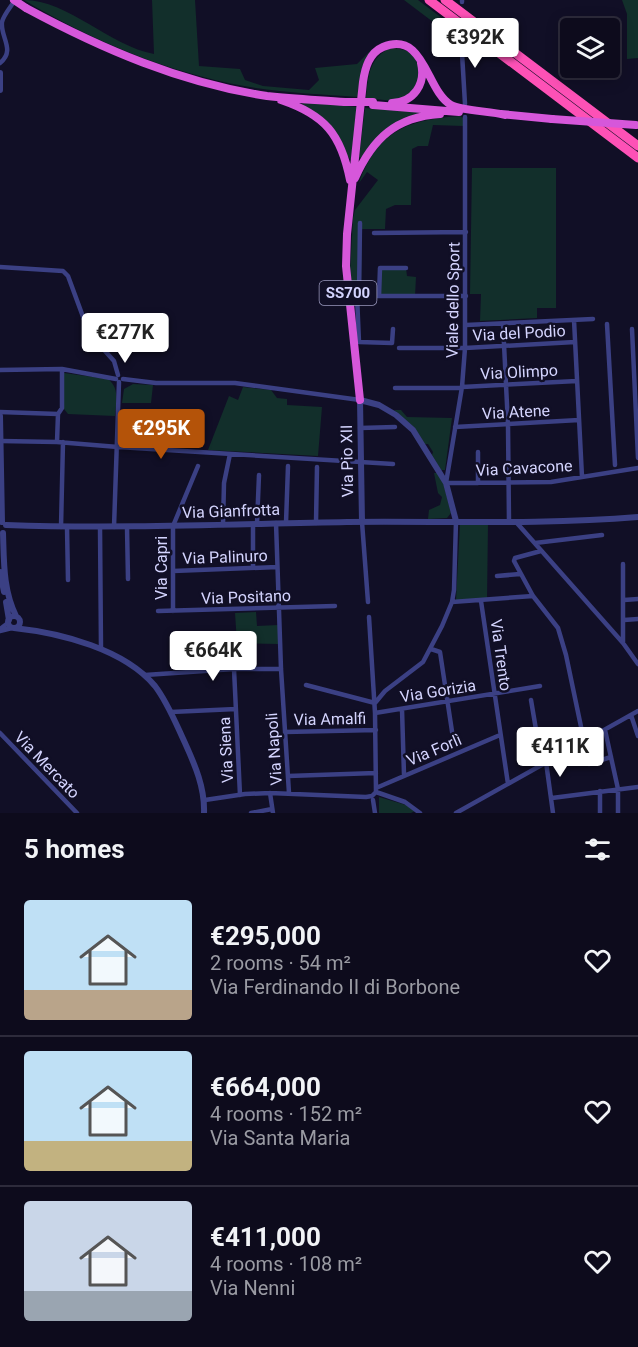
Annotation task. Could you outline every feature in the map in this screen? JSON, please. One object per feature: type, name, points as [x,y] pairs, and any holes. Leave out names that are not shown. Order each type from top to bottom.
[{"type":"highway","points":[[14,0],[98,46],[160,70],[217,86],[267,96],[637,125]]},
{"type":"highway","points":[[429,0],[638,158]]},
{"type":"highway","points":[[445,0],[638,146]]},
{"type":"highway","name":"SS700","points":[[360,400],[346,266],[363,82],[370,58],[378,50],[397,45],[408,48],[420,59]]},
{"type":"highway","points":[[373,104],[396,103],[407,100],[415,94],[423,78],[420,59]]},
{"type":"highway","points":[[420,59],[439,93],[449,104],[459,108],[506,115]]},
{"type":"highway","points":[[267,96],[309,112],[327,126],[340,145],[352,186]]},
{"type":"highway","points":[[352,186],[372,146],[394,127],[406,121],[430,115],[464,111]]},
{"type":"street","points":[[0,63],[8,51],[2,22],[14,0]]},
{"type":"street","name":"Viale dello Sport","points":[[446,483],[462,388],[466,326],[461,36]]},
{"type":"street","points":[[0,72],[0,90]]},
{"type":"street","points":[[360,223],[359,296],[357,296],[359,342],[392,343],[393,329]]},
{"type":"street","points":[[374,233],[466,232]]},
{"type":"street","points":[[0,267],[63,271],[68,276],[90,333],[114,361],[119,378],[114,527]]},
{"type":"street","points":[[379,296],[380,268],[406,268]]},
{"type":"street","points":[[359,296],[466,296]]},
{"type":"street","points":[[574,320],[582,477]]},
{"type":"street","points":[[466,326],[593,320]]},
{"type":"street","points":[[503,324],[509,483],[513,522],[535,543],[638,664]]},
{"type":"street","points":[[608,324],[615,465]]},
{"type":"street","points":[[632,329],[638,458]]},
{"type":"street","name":"Via del Podio","points":[[399,348],[465,348],[575,342]]},
{"type":"street","points":[[62,369],[62,408],[58,414],[68,580]]},
{"type":"street","points":[[0,370],[62,369],[156,383],[235,383],[360,400],[379,405],[404,422],[413,430],[446,483],[456,521],[452,602],[423,662],[385,692],[375,703]]},
{"type":"street","name":"Via Olimpo","points":[[395,388],[462,388],[577,381]]},
{"type":"street","name":"Via Pio XII","points":[[360,400],[362,522]]},
{"type":"street","points":[[0,630],[11,625],[20,626],[10,605],[5,579],[1,533],[6,530],[3,523],[0,414],[58,414]]},
{"type":"street","name":"Via Atene","points":[[454,427],[579,420]]},
{"type":"street","points":[[360,428],[395,427]]},
{"type":"street","points":[[1,441],[60,442],[393,464]]},
{"type":"street","points":[[478,452],[478,483]]},
{"type":"street","points":[[223,525],[224,483],[230,454]]},
{"type":"street","points":[[173,526],[198,466]]},
{"type":"street","points":[[286,523],[288,466]]},
{"type":"street","points":[[316,522],[317,467]]},
{"type":"street","name":"Via Cavacone","points":[[446,483],[551,482],[638,468]]},
{"type":"street","points":[[253,568],[259,474]]},
{"type":"street","name":"Via Gianfrotta","points":[[3,523],[64,527],[127,527],[638,518]]},
{"type":"street","points":[[362,522],[368,602]]},
{"type":"street","name":"Via Napoli","points":[[276,523],[281,669],[289,793]]},
{"type":"street","name":"Via Capri","points":[[173,526],[173,611]]},
{"type":"street","points":[[100,527],[101,649]]},
{"type":"street","points":[[127,527],[128,579]]},
{"type":"street","points":[[535,543],[602,535]]},
{"type":"street","points":[[541,551],[514,559],[532,596],[558,628],[566,654],[584,741]]},
{"type":"street","points":[[622,643],[623,564]]},
{"type":"street","name":"Via Palinuro","points":[[173,571],[277,567]]},
{"type":"street","points":[[0,572],[11,625]]},
{"type":"street","points":[[497,576],[520,574]]},
{"type":"street","points":[[452,602],[532,596]]},
{"type":"street","points":[[624,600],[638,599]]},
{"type":"street","name":"Via Trento","points":[[481,601],[509,783]]},
{"type":"street","name":"Via Positano","points":[[158,611],[335,606]]},
{"type":"street","points":[[11,625],[11,617],[18,618],[38,631]]},
{"type":"street","points":[[205,800],[270,793],[372,796],[376,790],[376,730],[369,617]]},
{"type":"street","points":[[624,620],[638,619]]},
{"type":"street","points":[[11,625],[101,649],[145,675],[171,712],[193,762],[205,800],[204,813]]},
{"type":"street","points":[[431,649],[440,652],[453,738]]},
{"type":"street","points":[[145,675],[234,669],[281,669]]},
{"type":"street","name":"Via Siena","points":[[234,669],[240,795]]},
{"type":"street","points":[[306,685],[375,703]]},
{"type":"street","name":"Via Gorizia","points":[[375,713],[540,686]]},
{"type":"street","points":[[531,700],[552,798],[553,813]]},
{"type":"street","points":[[171,712],[236,709]]},
{"type":"street","points":[[402,709],[404,775]]},
{"type":"street","points":[[456,813],[638,711]]},
{"type":"street","points":[[631,715],[638,736]]},
{"type":"street","name":"Via Amalfi","points":[[285,732],[376,730]]},
{"type":"street","points":[[605,730],[618,789],[618,813]]},
{"type":"street","name":"Via Mercato","points":[[0,733],[77,813]]},
{"type":"street","name":"Via Forlì","points":[[376,790],[404,775],[500,735]]},
{"type":"street","points":[[590,764],[611,757]]},
{"type":"street","points":[[288,776],[376,773]]},
{"type":"street","points":[[552,798],[638,787]]},
{"type":"street","points":[[376,790],[405,802],[420,813]]},
{"type":"street","points":[[600,791],[600,813]]},
{"type":"street","points":[[251,813],[272,811],[270,793]]},
{"type":"street","points":[[373,800],[375,813]]},
{"type":"green space","points":[[24,0],[57,7],[121,42],[154,54],[152,0],[195,0],[199,66],[240,69],[245,80],[263,86],[309,90],[319,80],[315,68],[357,64],[372,49],[363,66],[358,97],[258,88],[215,80],[130,53],[49,15]]},
{"type":"green space","points":[[404,0],[418,0],[459,31],[449,34]]},
{"type":"green space","points":[[622,0],[638,0],[638,58],[627,59],[627,14]]},
{"type":"green space","points":[[391,48],[408,52],[417,62],[421,73],[411,94],[393,101],[366,98],[369,75],[374,62]]},
{"type":"green space","points":[[304,102],[357,107],[351,160],[302,105]]},
{"type":"green space","points":[[365,108],[425,112],[416,114],[361,158],[359,157]]},
{"type":"green space","points":[[460,116],[463,118],[463,126],[433,125],[428,146],[418,146],[412,149],[411,205],[395,205],[386,209],[385,229],[362,229],[361,292],[353,292],[350,273],[353,218],[355,210],[378,180],[367,172],[359,183],[375,151],[397,131],[410,125]]},
{"type":"green space","points":[[472,168],[556,168],[556,308],[537,308],[537,318],[480,321],[481,294],[470,294]]},
{"type":"green space","points":[[380,268],[406,268],[407,276],[416,277],[415,296],[379,296]]},
{"type":"green space","points":[[64,373],[108,379],[116,391],[115,416],[68,414],[64,409]]},
{"type":"green space","points":[[133,384],[153,385],[151,403],[122,403],[124,389]]},
{"type":"green space","points":[[243,387],[271,390],[277,398],[287,399],[287,405],[322,407],[318,456],[208,450],[229,396],[238,400]]},
{"type":"green space","points":[[394,410],[401,410],[407,417],[452,418],[445,470],[441,470],[428,444],[425,444],[414,427]]},
{"type":"green space","points":[[434,473],[437,473],[443,482],[451,513],[447,518],[428,519],[429,510],[440,505],[442,497],[438,493]]},
{"type":"green space","points":[[460,524],[488,524],[487,600],[456,600]]},
{"type":"green space","points":[[256,612],[257,626],[278,625],[278,644],[237,643],[235,613]]},
{"type":"green space","points":[[379,797],[406,805],[415,811],[379,813]]}]
